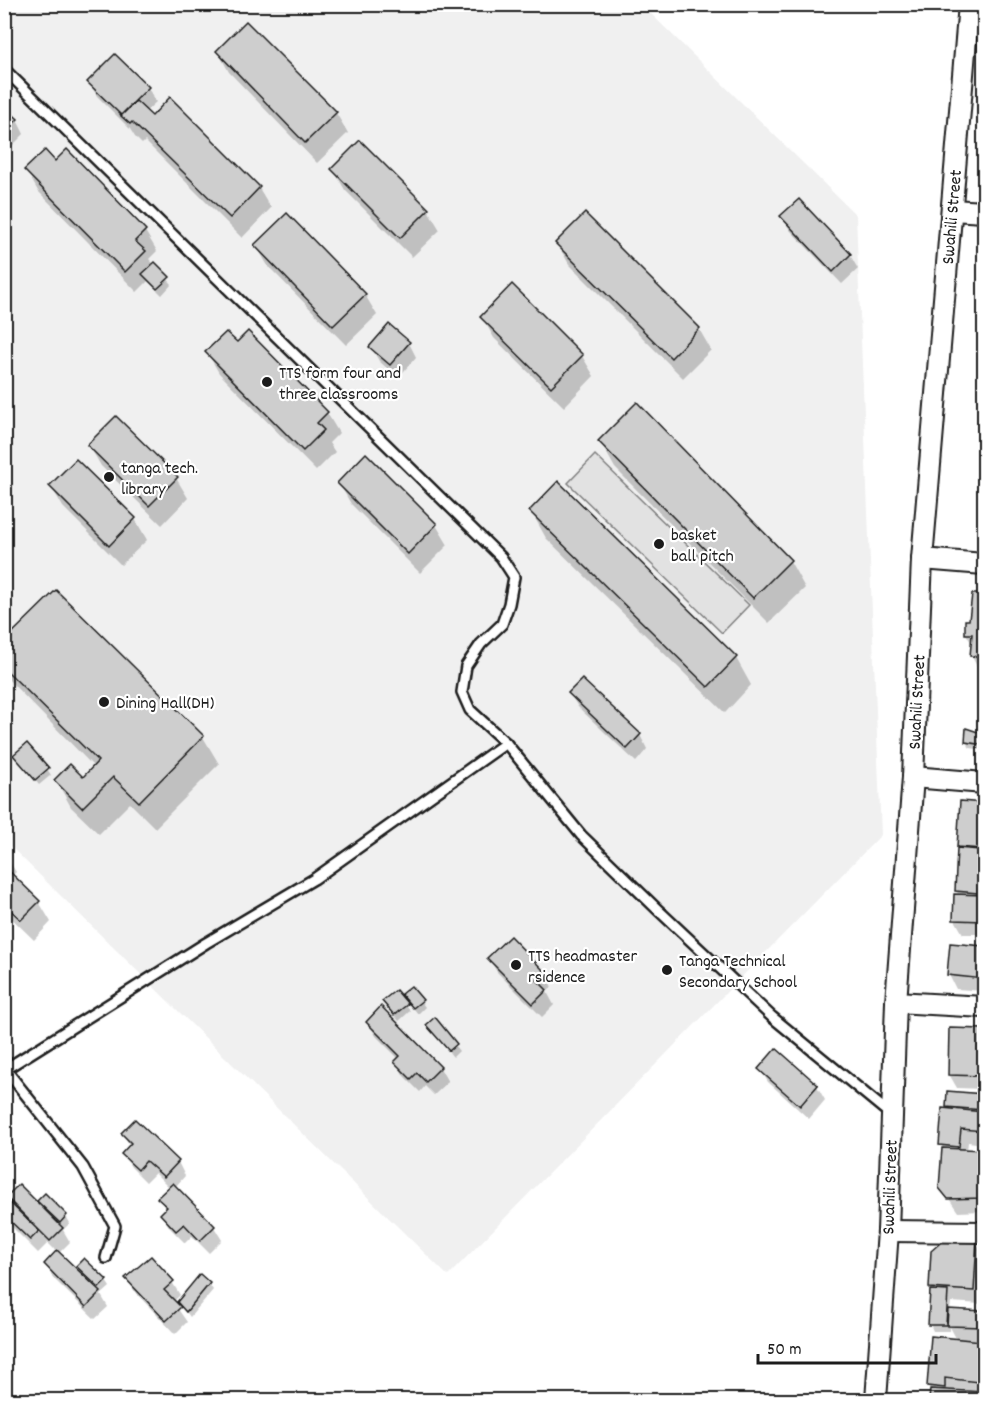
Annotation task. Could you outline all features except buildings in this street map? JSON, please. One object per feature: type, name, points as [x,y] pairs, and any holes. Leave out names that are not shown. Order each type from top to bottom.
[{"type":"street","name":"Swahili Street","points":[[876,1401],[888,1231],[896,1002],[913,777],[922,559],[969,4]]},
{"type":"street","points":[[952,210],[984,212]]},
{"type":"street","points":[[922,559],[984,564]]},
{"type":"street","points":[[913,777],[984,783]]},
{"type":"street","points":[[896,1002],[984,1007]]},
{"type":"street","points":[[888,1231],[984,1232]]},
{"type":"lane","points":[[4,69],[501,557],[514,577],[509,604],[502,624],[481,644],[466,666],[462,692],[470,710],[506,743],[581,835],[640,892],[772,1017],[892,1116]]},
{"type":"lane","points":[[106,1258],[115,1226],[83,1167],[5,1070],[206,942],[314,879],[506,743]]},
{"type":"shaded area","points":[[4,5],[642,5],[856,215],[881,835],[448,1276],[5,841]]},
{"type":"shaded area","name":"basket ball pitch","points":[[595,455],[749,605],[722,633],[568,483]]},
{"type":"place","name":"TTS form four and three classrooms","points":[[267,382]]},
{"type":"place","name":"tanga tech. library","points":[[109,477]]},
{"type":"place","name":"basket ball pitch","points":[[659,544]]},
{"type":"place","name":"Dining Hall(DH)","points":[[104,702]]},
{"type":"place","name":"TTS headmaster rsidence","points":[[516,965]]},
{"type":"place","name":"Tanga Technical Secondary School","points":[[667,970]]}]
